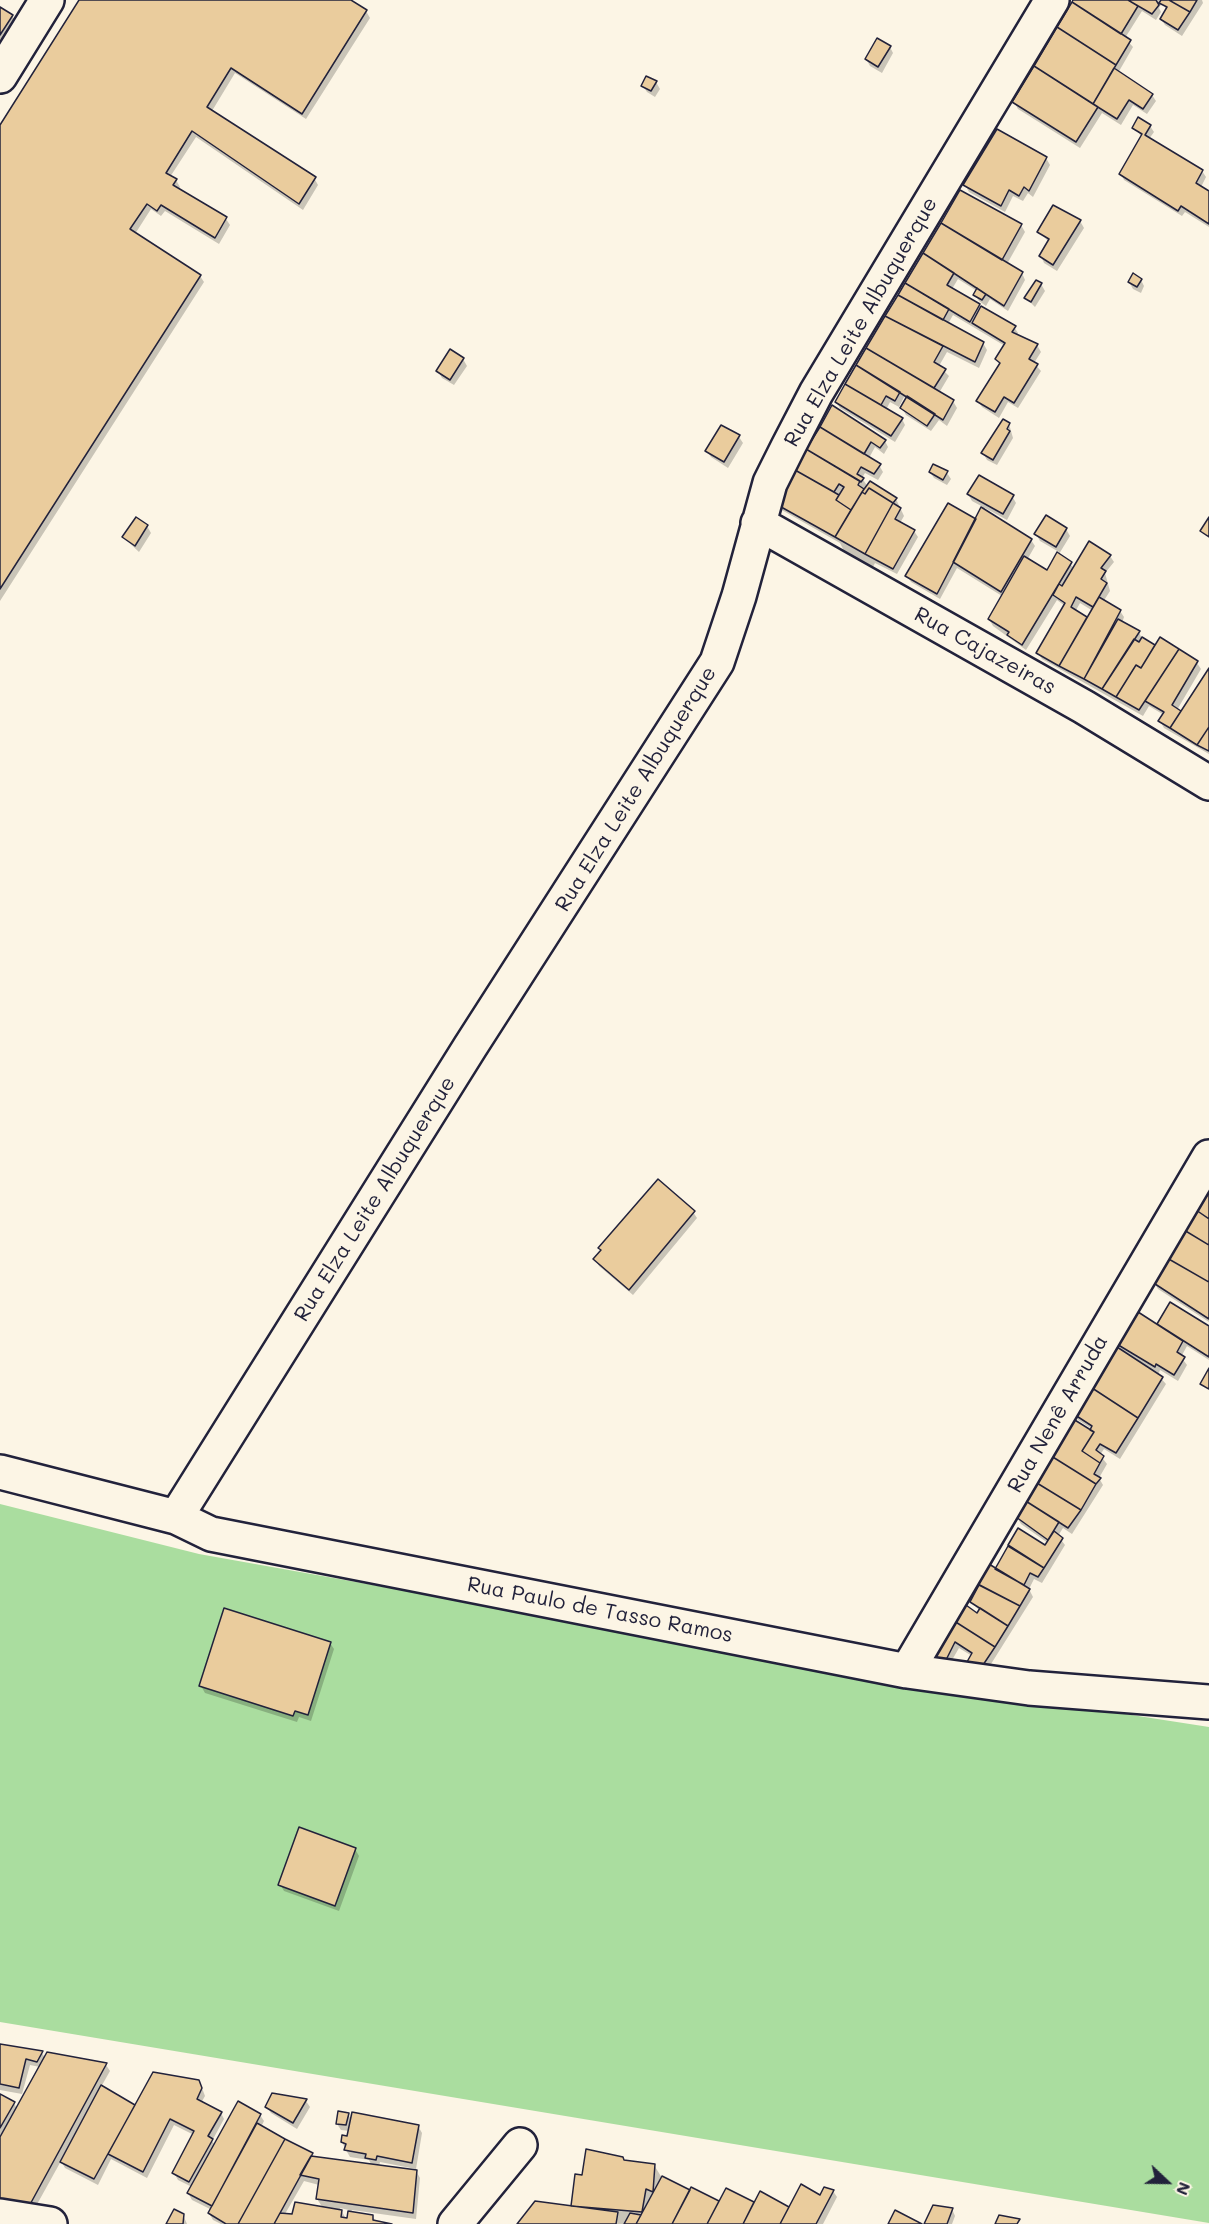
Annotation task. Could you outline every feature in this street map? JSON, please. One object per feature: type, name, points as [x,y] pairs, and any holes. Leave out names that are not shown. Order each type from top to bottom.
[{"type":"street","points":[[0,76],[47,0]]},
{"type":"street","name":"Rua Elza Leite Albuquerque","points":[[176,1517],[470,1047],[702,688],[717,662],[739,596],[770,483],[816,393],[1052,0]]},
{"type":"street","name":"Rua Cajazeiras","points":[[758,523],[1084,707],[1209,783]]},
{"type":"street","name":"Rua Nenê Arruda","points":[[907,1671],[1209,1157]]},
{"type":"street","name":"Rua Paulo de Tasso Ramos","points":[[0,1472],[176,1517],[211,1534],[907,1671],[1029,1688],[1209,1702]]},
{"type":"street","points":[[455,2224],[520,2145]]},
{"type":"street","points":[[0,2216],[50,2224]]},
{"type":"green space","points":[[0,1504],[199,1554],[900,1679],[1209,1727],[1209,2223],[0,2022]]},
{"type":"building","points":[[79,0],[351,0],[367,10],[302,114],[231,68],[207,107],[316,177],[299,204],[192,131],[166,173],[177,179],[173,185],[227,217],[215,238],[161,205],[157,211],[147,204],[130,229],[201,275],[0,589],[0,125]]},
{"type":"building","points":[[1073,0],[1128,0],[1138,6],[1121,34],[1072,2]]},
{"type":"building","points":[[1128,0],[1156,0],[1159,5],[1152,14]]},
{"type":"building","points":[[1161,0],[1169,0],[1190,12],[1178,30],[1160,19],[1167,7],[1159,3]]},
{"type":"building","points":[[1169,0],[1197,0],[1190,12]]},
{"type":"building","points":[[1072,2],[1131,40],[1116,65],[1057,27]]},
{"type":"building","points":[[0,7],[13,15],[0,35]]},
{"type":"building","points":[[1057,27],[1116,65],[1093,104],[1034,66]]},
{"type":"building","points":[[877,38],[891,46],[878,67],[865,59]]},
{"type":"building","points":[[1034,66],[1098,107],[1076,142],[1012,102]]},
{"type":"building","points":[[1114,68],[1153,94],[1143,109],[1129,100],[1117,119],[1093,104]]},
{"type":"building","points":[[646,76],[657,81],[651,91],[641,86]]},
{"type":"building","points":[[1138,117],[1151,125],[1145,135],[1203,170],[1196,183],[1209,191],[1209,224],[1181,206],[1178,211],[1119,174],[1142,134],[1132,128]]},
{"type":"building","points":[[997,129],[1047,157],[1029,191],[1024,187],[1019,196],[1009,190],[1001,206],[963,185]]},
{"type":"building","points":[[960,190],[1022,224],[1002,260],[941,223]]},
{"type":"building","points":[[1053,205],[1081,220],[1053,265],[1039,256],[1049,239],[1037,232]]},
{"type":"building","points":[[941,223],[1023,272],[1004,306],[923,253]]},
{"type":"building","points":[[923,253],[954,273],[947,285],[980,304],[970,322],[905,283]]},
{"type":"building","points":[[1133,273],[1142,279],[1137,287],[1128,282]]},
{"type":"building","points":[[1036,280],[1042,283],[1031,302],[1024,298]]},
{"type":"building","points":[[905,283],[949,309],[943,320],[898,295]]},
{"type":"building","points":[[977,288],[986,294],[982,300],[973,295]]},
{"type":"building","points":[[898,295],[984,342],[975,362],[885,316]]},
{"type":"building","points":[[981,306],[1016,326],[1012,332],[1038,344],[1029,359],[1038,364],[1014,403],[1004,397],[995,412],[976,401],[1000,363],[995,359],[1005,343],[972,323]]},
{"type":"building","points":[[885,316],[943,346],[934,362],[946,369],[934,388],[866,348]]},
{"type":"building","points":[[866,348],[954,400],[943,420],[856,365]]},
{"type":"building","points":[[450,349],[464,358],[450,380],[436,371]]},
{"type":"building","points":[[856,365],[900,392],[895,401],[886,396],[881,405],[845,384]]},
{"type":"building","points":[[845,384],[903,418],[891,436],[835,402]]},
{"type":"building","points":[[907,396],[935,414],[927,426],[900,408]]},
{"type":"building","points":[[832,405],[886,440],[880,448],[871,442],[864,454],[820,427]]},
{"type":"building","points":[[1003,419],[1010,423],[1007,429],[1010,431],[993,460],[981,453]]},
{"type":"building","points":[[721,425],[740,435],[724,462],[705,451]]},
{"type":"building","points":[[820,427],[881,464],[874,474],[861,467],[857,474],[864,478],[861,482],[806,449]]},
{"type":"building","points":[[806,449],[860,481],[858,485],[864,489],[851,510],[836,500],[844,487],[839,484],[834,492],[795,470]]},
{"type":"building","points":[[933,464],[948,471],[943,480],[929,472]]},
{"type":"building","points":[[795,470],[839,495],[836,500],[851,510],[835,537],[774,503]]},
{"type":"building","points":[[979,475],[1014,495],[1003,514],[967,494]]},
{"type":"building","points":[[870,481],[897,498],[893,503],[869,488],[865,494],[862,492]]},
{"type":"building","points":[[869,488],[893,503],[865,554],[835,537],[862,492],[865,494]]},
{"type":"building","points":[[893,503],[901,508],[895,519],[915,530],[893,569],[865,554]]},
{"type":"building","points":[[948,503],[976,519],[937,594],[905,576]]},
{"type":"building","points":[[981,507],[1032,539],[1001,592],[953,562]]},
{"type":"building","points":[[1046,515],[1067,528],[1056,547],[1034,534]]},
{"type":"building","points":[[136,517],[148,525],[135,546],[122,537]]},
{"type":"building","points":[[1209,517],[1209,537],[1200,531]]},
{"type":"building","points":[[1089,541],[1111,555],[1101,568],[1106,571],[1101,579],[1107,583],[1093,607],[1076,597],[1071,607],[1087,617],[1059,666],[1036,653],[1065,603],[1053,595],[1059,584],[1062,586]]},
{"type":"building","points":[[1057,552],[1072,562],[1022,645],[1007,635],[1009,632],[988,619],[1024,556],[1047,570]]},
{"type":"building","points":[[1099,597],[1121,610],[1084,679],[1059,666]]},
{"type":"building","points":[[1118,619],[1140,631],[1102,689],[1084,679]]},
{"type":"building","points":[[1142,637],[1155,645],[1141,668],[1136,665],[1116,697],[1102,689],[1134,639],[1139,642]]},
{"type":"building","points":[[1160,637],[1179,649],[1139,710],[1116,697],[1136,665],[1141,668]]},
{"type":"building","points":[[1179,649],[1198,661],[1172,705],[1181,711],[1170,728],[1158,721],[1164,712],[1145,701]]},
{"type":"building","points":[[1209,668],[1209,727],[1197,745],[1170,728]]},
{"type":"building","points":[[1209,727],[1209,751],[1197,745]]},
{"type":"building","points":[[658,1179],[695,1211],[629,1290],[593,1259],[601,1250],[598,1248]]},
{"type":"building","points":[[1209,1192],[1209,1219],[1196,1210]]},
{"type":"building","points":[[1196,1210],[1209,1219],[1209,1245],[1184,1230]]},
{"type":"building","points":[[1184,1230],[1209,1245],[1209,1282],[1167,1258]]},
{"type":"building","points":[[1167,1258],[1209,1282],[1209,1319],[1152,1282]]},
{"type":"building","points":[[1170,1302],[1209,1326],[1209,1357],[1157,1324]]},
{"type":"building","points":[[1135,1310],[1183,1341],[1177,1352],[1185,1357],[1174,1375],[1156,1364],[1155,1367],[1115,1343]]},
{"type":"building","points":[[1114,1345],[1163,1377],[1138,1418],[1089,1386]]},
{"type":"building","points":[[1209,1368],[1209,1389],[1200,1384]]},
{"type":"building","points":[[1089,1386],[1138,1418],[1116,1453],[1100,1444],[1096,1450],[1104,1456],[1100,1463],[1082,1451],[1094,1432],[1090,1430],[1092,1426],[1072,1413]]},
{"type":"building","points":[[1070,1417],[1094,1432],[1082,1451],[1100,1463],[1094,1474],[1101,1478],[1096,1484],[1048,1454]]},
{"type":"building","points":[[1048,1454],[1096,1484],[1081,1510],[1032,1480]]},
{"type":"building","points":[[1032,1480],[1081,1510],[1068,1528],[1021,1498]]},
{"type":"building","points":[[1021,1498],[1059,1522],[1048,1540],[1016,1517]]},
{"type":"building","points":[[1018,1528],[1045,1545],[1054,1531],[1063,1538],[1044,1568],[1008,1545]]},
{"type":"building","points":[[1008,1546],[1044,1568],[1038,1577],[1030,1573],[1024,1585],[995,1569]]},
{"type":"building","points":[[984,1561],[1030,1589],[1020,1606],[972,1581]]},
{"type":"building","points":[[979,1585],[1020,1606],[1008,1626],[970,1602]]},
{"type":"building","points":[[959,1600],[977,1613],[980,1608],[1008,1626],[995,1647],[951,1619]]},
{"type":"building","points":[[224,1608],[331,1642],[308,1715],[295,1711],[293,1716],[199,1686]]},
{"type":"building","points":[[951,1619],[995,1647],[977,1674],[963,1669],[972,1653],[955,1642],[945,1662],[933,1657]]},
{"type":"building","points":[[299,1827],[356,1848],[335,1906],[278,1885]]},
{"type":"building","points":[[0,2044],[43,2051],[37,2062],[26,2059],[19,2088],[0,2084]]},
{"type":"building","points":[[47,2052],[107,2063],[27,2210],[0,2206],[0,2137]]},
{"type":"building","points":[[153,2072],[199,2080],[202,2088],[197,2099],[222,2112],[208,2136],[213,2139],[189,2182],[172,2173],[194,2131],[170,2119],[143,2172],[108,2154]]},
{"type":"building","points":[[101,2085],[135,2105],[94,2179],[60,2162]]},
{"type":"building","points":[[272,2093],[307,2099],[293,2123],[265,2107]]},
{"type":"building","points":[[0,2094],[15,2102],[0,2128]]},
{"type":"building","points":[[238,2101],[261,2114],[212,2206],[187,2193]]},
{"type":"building","points":[[338,2111],[349,2113],[346,2125],[336,2124]]},
{"type":"building","points":[[352,2112],[419,2125],[412,2163],[377,2156],[376,2160],[365,2158],[366,2154],[344,2150],[346,2144],[341,2142],[342,2135],[347,2136]]},
{"type":"building","points":[[257,2123],[285,2139],[238,2224],[226,2224],[208,2213]]},
{"type":"building","points":[[285,2139],[313,2153],[274,2224],[238,2224]]},
{"type":"building","points":[[586,2149],[623,2157],[624,2160],[655,2164],[653,2192],[646,2189],[642,2212],[571,2206],[575,2174],[582,2175]]},
{"type":"building","points":[[311,2156],[417,2170],[413,2213],[316,2199],[319,2179],[300,2175]]},
{"type":"building","points":[[662,2176],[690,2190],[672,2224],[636,2224]]},
{"type":"building","points":[[801,2184],[820,2195],[824,2187],[834,2190],[816,2224],[780,2224]]},
{"type":"building","points":[[691,2187],[719,2201],[707,2224],[672,2224]]},
{"type":"building","points":[[726,2188],[754,2202],[743,2224],[707,2224]]},
{"type":"building","points":[[760,2191],[789,2207],[780,2224],[743,2224]]},
{"type":"building","points":[[535,2201],[618,2212],[616,2224],[517,2224]]},
{"type":"building","points":[[295,2202],[342,2210],[341,2217],[347,2218],[348,2211],[373,2215],[373,2220],[392,2224],[274,2224],[280,2213],[292,2214]]},
{"type":"building","points":[[933,2205],[953,2208],[947,2224],[924,2224]]},
{"type":"building","points":[[174,2209],[184,2214],[183,2224],[166,2224]]},
{"type":"building","points":[[895,2210],[922,2224],[888,2224]]},
{"type":"building","points":[[630,2213],[641,2215],[636,2224],[624,2224]]},
{"type":"building","points":[[999,2215],[1020,2219],[1017,2224],[995,2224]]}]
